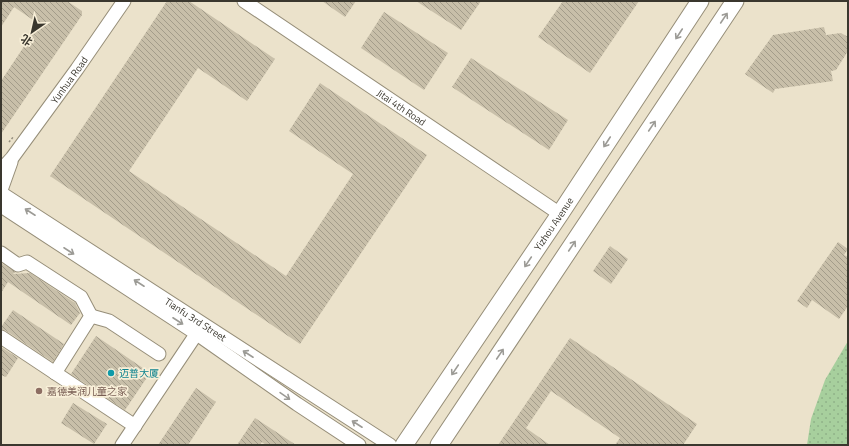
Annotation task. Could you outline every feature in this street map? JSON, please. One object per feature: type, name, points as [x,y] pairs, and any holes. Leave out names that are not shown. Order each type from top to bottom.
[{"type":"main road","name":"Yizhou Avenue","points":[[404,445],[560,214],[700,1]]},
{"type":"main road","points":[[439,445],[735,1]]},
{"type":"street","name":"Yunhua Road","points":[[1,170],[12,158],[77,69],[124,1]]},
{"type":"street","name":"Jitai 4th Road","points":[[244,1],[560,214]]},
{"type":"street","name":"Yunhua Road","points":[[1,191],[12,158]]},
{"type":"street","name":"Tianfu 3rd Street","points":[[1,191],[200,329],[297,404],[359,445]]},
{"type":"street","name":"Tianfu 3rd Street","points":[[1,206],[390,445]]},
{"type":"street","points":[[1,253],[18,265],[27,262],[82,297],[91,316],[109,321],[159,354]]},
{"type":"street","points":[[55,373],[91,316]]},
{"type":"street","points":[[122,445],[200,329]]},
{"type":"street","points":[[1,337],[135,426]]},
{"type":"green space","points":[[848,341],[848,445],[807,445],[811,419],[825,380]]},
{"type":"building","points":[[1,1],[67,1],[82,11],[82,15],[1,134],[1,81],[39,24],[14,7],[1,27]]},
{"type":"building","points":[[167,1],[189,1],[275,59],[247,101],[198,68],[129,171],[286,276],[353,174],[289,131],[320,83],[427,155],[300,344],[50,176]]},
{"type":"building","points":[[322,1],[356,1],[345,17]]},
{"type":"building","points":[[416,1],[481,1],[461,30]]},
{"type":"building","points":[[563,1],[639,1],[590,73],[538,37]]},
{"type":"building","points":[[384,12],[448,53],[424,90],[361,48]]},
{"type":"building","points":[[824,27],[826,35],[841,33],[848,37],[848,51],[836,70],[831,71],[833,81],[775,89],[773,93],[745,74],[773,35]]},
{"type":"building","points":[[471,58],[568,120],[549,150],[452,87]]},
{"type":"building","points":[[838,242],[848,249],[844,255],[848,257],[848,306],[839,319],[812,300],[807,308],[797,301]]},
{"type":"building","points":[[610,246],[628,259],[611,284],[593,271]]},
{"type":"building","points":[[1,263],[15,272],[13,274],[30,273],[75,303],[80,313],[71,325],[8,282],[1,293]]},
{"type":"building","points":[[13,310],[64,344],[53,362],[5,330],[1,329]]},
{"type":"building","name":"迈普大厦","points":[[96,336],[150,373],[125,410],[71,374]]},
{"type":"building","points":[[570,338],[697,424],[683,445],[615,445],[620,438],[551,391],[526,428],[550,445],[498,445]]},
{"type":"building","points":[[1,347],[18,358],[6,377],[1,375]]},
{"type":"building","points":[[196,388],[216,402],[188,445],[158,445]]},
{"type":"building","points":[[73,403],[107,424],[94,444],[61,423]]},
{"type":"building","points":[[255,418],[296,445],[266,445],[262,442],[260,445],[237,445]]},
{"type":"place","name":"迈普大厦","points":[[111,373]]},
{"type":"place","name":"嘉德美润儿童之家","points":[[39,391]]}]
